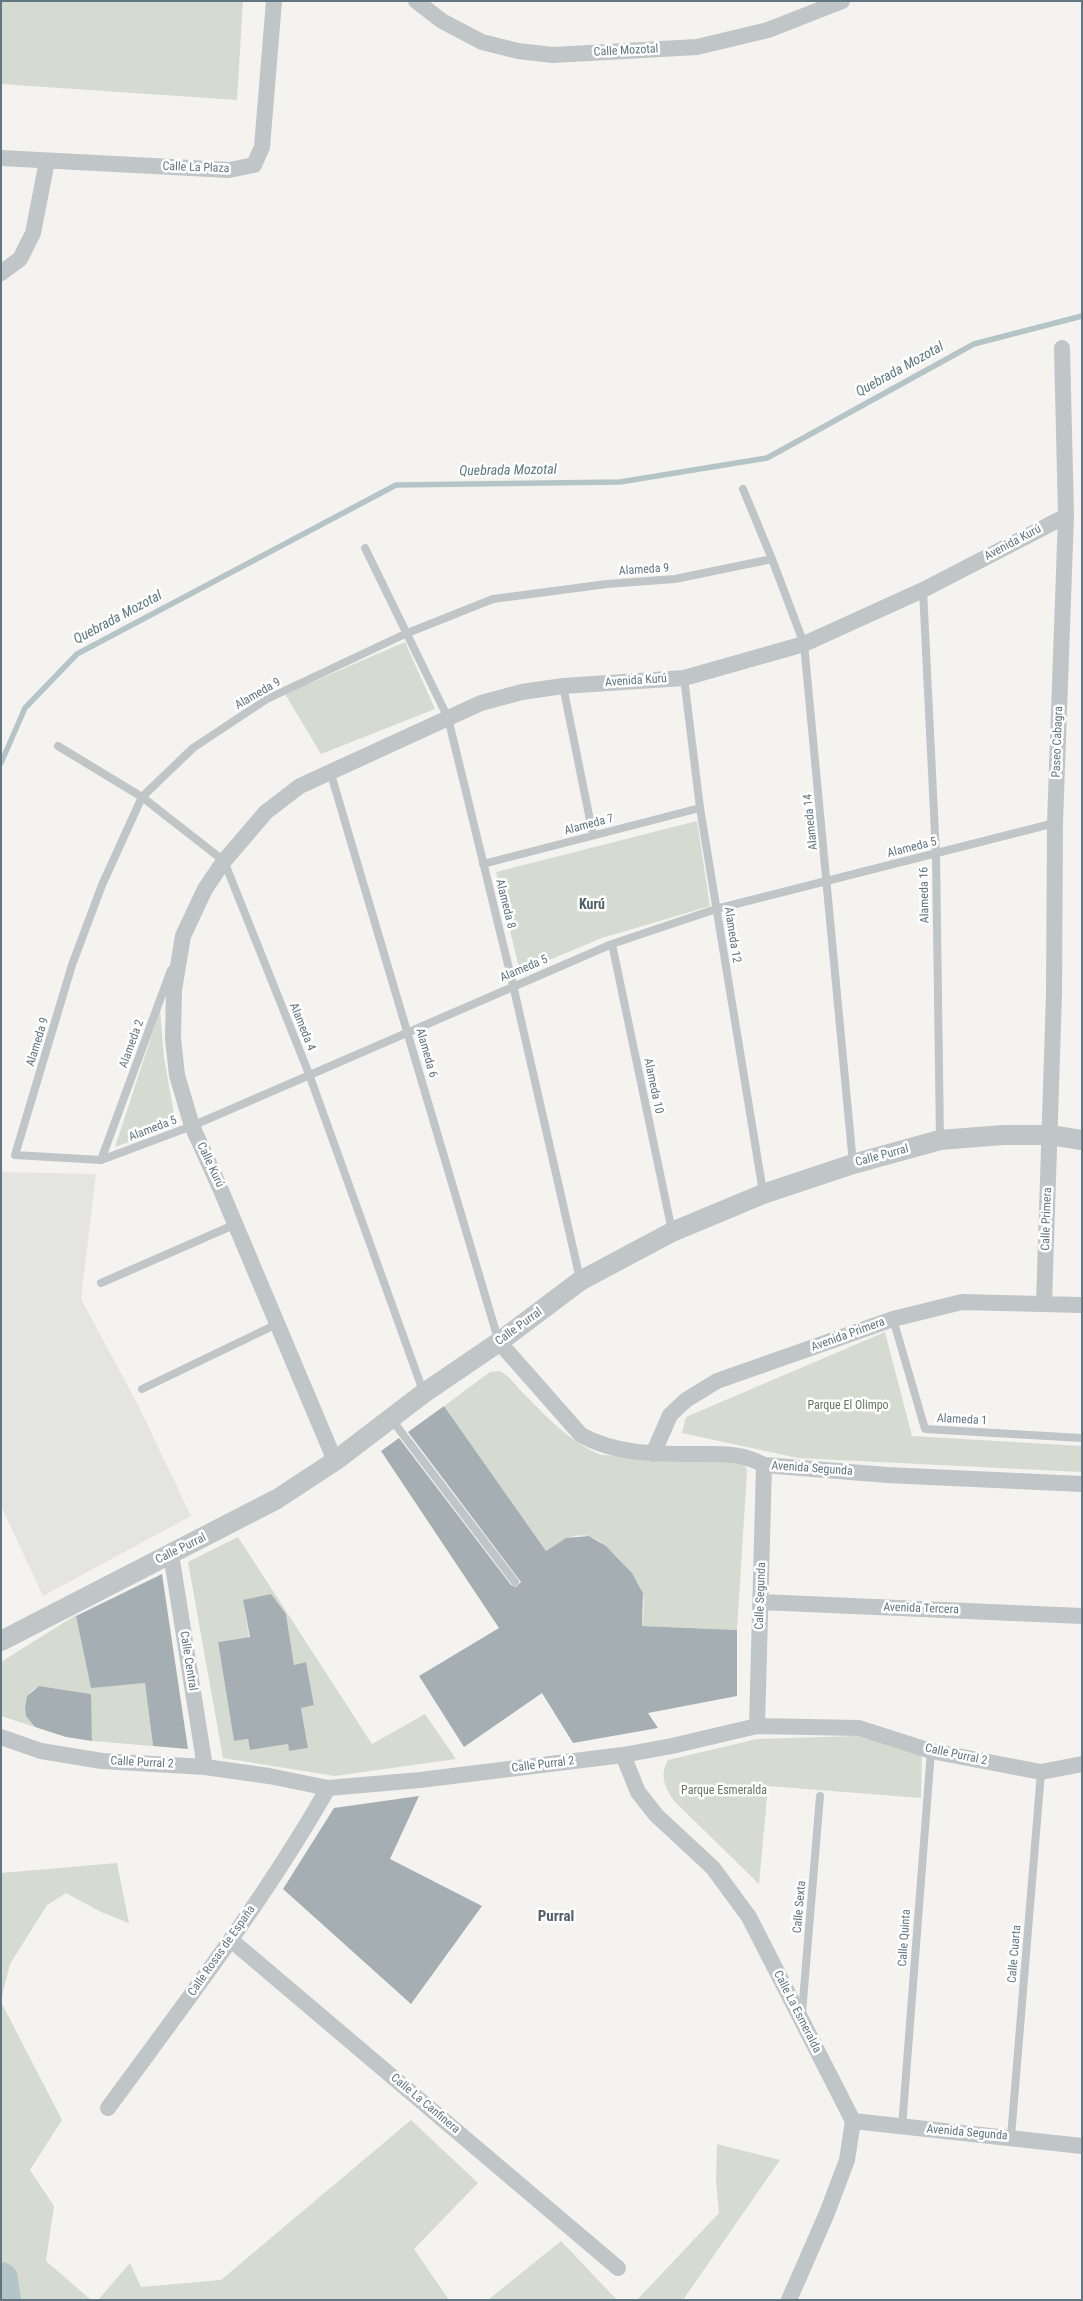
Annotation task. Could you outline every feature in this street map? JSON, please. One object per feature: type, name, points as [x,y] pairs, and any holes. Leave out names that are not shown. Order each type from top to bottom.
[{"type":"street","name":"Calle La Plaza","points":[[1,158],[229,170],[254,164],[263,139],[274,1]]},
{"type":"street","name":"Calle Mozotal","points":[[416,1],[442,22],[482,42],[518,51],[553,55],[697,47],[768,30],[842,1]]},
{"type":"street","points":[[1,272],[20,259],[32,233],[47,161]]},
{"type":"street","name":"Paseo Cabagra","points":[[1050,1135],[1055,823],[1066,516],[1062,348]]},
{"type":"street","name":"Avenida Kurú","points":[[224,861],[266,812],[300,786],[481,703],[522,692],[562,686],[684,678],[804,644],[924,590],[1066,516]]},
{"type":"street","name":"Calle Kurú","points":[[224,861],[205,889],[183,936],[174,990],[173,1039],[177,1075],[192,1126],[236,1224],[334,1461]]},
{"type":"street","name":"Calle Purral","points":[[1,1641],[277,1499],[334,1461],[424,1393],[499,1342],[580,1282],[672,1232],[763,1194],[853,1164],[940,1140],[1003,1135],[1050,1135],[1082,1140]]},
{"type":"street","name":"Calle Primera","points":[[1044,1303],[1050,1135]]},
{"type":"street","name":"Avenida Primera","points":[[653,1454],[670,1414],[686,1400],[717,1381],[893,1319],[962,1302],[1082,1305]]},
{"type":"street","name":"Avenida Segunda","points":[[499,1342],[581,1435],[598,1444],[653,1454],[732,1454],[750,1457],[764,1465],[887,1475],[1082,1484]]},
{"type":"street","name":"Calle Segunda","points":[[756,1726],[764,1465]]},
{"type":"street","name":"Calle Central","points":[[171,1554],[205,1766]]},
{"type":"street","name":"Avenida Tercera","points":[[761,1602],[1082,1616]]},
{"type":"street","name":"Calle Purral 2","points":[[1,1737],[41,1751],[102,1761],[205,1766],[328,1788],[420,1780],[623,1755],[672,1746],[756,1726],[859,1728],[931,1751],[1041,1772],[1082,1764]]},
{"type":"street","name":"Calle La Esmeralda","points":[[623,1755],[638,1792],[656,1815],[713,1868],[749,1917],[853,2121]]},
{"type":"street","name":"Calle Rosas de España","points":[[108,2108],[231,1940],[300,1838],[328,1788]]},
{"type":"street","name":"Calle La Canfinera","points":[[231,1940],[618,2268]]},
{"type":"street","points":[[789,2300],[827,2213],[847,2160],[853,2121]]},
{"type":"street","name":"Avenida Segunda","points":[[853,2121],[1082,2146]]},
{"type":"lane","name":"Alameda 14","points":[[743,489],[804,644],[828,881],[853,1164]]},
{"type":"lane","name":"Alameda 8","points":[[365,548],[405,634],[448,718],[513,985],[580,1282]]},
{"type":"lane","name":"Alameda 9","points":[[15,1155],[72,965],[102,885],[142,797],[193,748],[267,699],[405,634],[494,599],[607,584],[674,579],[772,559]]},
{"type":"lane","name":"Alameda 16","points":[[924,590],[936,854],[940,1140]]},
{"type":"lane","name":"Alameda 12","points":[[684,678],[700,808],[763,1194]]},
{"type":"lane","points":[[562,686],[593,835]]},
{"type":"lane","points":[[58,746],[142,797],[224,861]]},
{"type":"lane","name":"Alameda 6","points":[[330,771],[499,1342]]},
{"type":"lane","name":"Alameda 7","points":[[483,864],[700,808]]},
{"type":"lane","name":"Alameda 5","points":[[15,1155],[101,1160],[192,1126],[513,985],[612,944],[716,909],[1055,823]]},
{"type":"lane","name":"Alameda 4","points":[[224,861],[309,1074],[424,1393]]},
{"type":"lane","name":"Alameda 2","points":[[101,1160],[183,936]]},
{"type":"lane","name":"Alameda 10","points":[[612,944],[672,1232]]},
{"type":"lane","points":[[101,1283],[236,1224]]},
{"type":"lane","name":"Alameda 1","points":[[893,1319],[925,1429],[1082,1438]]},
{"type":"lane","points":[[142,1389],[277,1324]]},
{"type":"lane","points":[[391,1418],[515,1582]]},
{"type":"lane","name":"Calle Quinta","points":[[902,2127],[931,1751]]},
{"type":"lane","name":"Calle Cuarta","points":[[1011,2137],[1041,1772]]},
{"type":"lane","name":"Calle Sexta","points":[[801,2020],[820,1796]]},
{"type":"shaded area","points":[[1,1172],[96,1174],[81,1299],[137,1403],[191,1516],[43,1596],[1,1506]]},
{"type":"green space","points":[[1,1],[243,1],[237,100],[1,84]]},
{"type":"green space","points":[[405,642],[435,709],[321,754],[285,694]]},
{"type":"green space","points":[[697,821],[710,906],[602,938],[520,972],[496,872]]},
{"type":"green space","points":[[160,1010],[164,1057],[176,1126],[115,1147]]},
{"type":"green space","name":"Parque El Olimpo","points":[[885,1332],[912,1436],[1082,1446],[1082,1472],[798,1458],[682,1433],[686,1417]]},
{"type":"green space","points":[[499,1371],[510,1378],[560,1429],[580,1444],[601,1455],[737,1460],[745,1465],[747,1471],[737,1630],[642,1626],[644,1603],[640,1588],[629,1570],[604,1545],[596,1539],[583,1535],[566,1539],[546,1551],[444,1406],[490,1372]]},
{"type":"green space","points":[[238,1537],[372,1744],[425,1714],[456,1759],[335,1776],[223,1758],[188,1562]],"holes":[[[243,1600],[286,1614],[294,1665],[306,1662],[314,1704],[301,1708],[308,1748],[289,1751],[288,1744],[250,1750],[248,1739],[234,1741],[218,1642],[249,1637]]]},
{"type":"green space","points":[[76,1615],[91,1687],[145,1683],[153,1746],[92,1741],[90,1694],[39,1686],[26,1699],[25,1705],[28,1716],[35,1727],[1,1716],[1,1662]]},
{"type":"green space","name":"Parque Esmeralda","points":[[857,1736],[922,1752],[921,1798],[768,1786],[759,1884],[675,1802],[664,1782],[664,1771],[668,1760],[757,1739]]},
{"type":"green space","points":[[117,1863],[129,1923],[101,1912],[66,1893],[47,1905],[10,1964],[1,2000],[1,1873]]},
{"type":"green space","points":[[1,2002],[62,2120],[30,2170],[54,2206],[46,2261],[91,2300],[1,2300]]},
{"type":"green space","points":[[411,2120],[478,2183],[414,2249],[449,2300],[98,2300],[130,2263],[141,2287],[221,2280]]},
{"type":"green space","points":[[717,2144],[780,2160],[683,2300],[637,2300],[719,2213],[716,2181]]},
{"type":"green space","points":[[561,2241],[617,2300],[462,2300],[489,2299]]},
{"type":"building","points":[[444,1406],[546,1551],[566,1538],[589,1536],[606,1546],[632,1573],[643,1593],[642,1626],[737,1630],[737,1696],[648,1713],[658,1728],[573,1743],[542,1693],[464,1747],[419,1676],[499,1628],[381,1451],[399,1438],[511,1585],[516,1587],[521,1582],[408,1432]]},
{"type":"building","points":[[162,1574],[188,1749],[153,1746],[145,1683],[91,1688],[76,1616]]},
{"type":"building","points":[[271,1594],[286,1614],[294,1665],[306,1662],[314,1705],[301,1708],[308,1748],[289,1751],[288,1744],[250,1750],[248,1739],[234,1741],[218,1642],[250,1637],[243,1600]]},
{"type":"building","points":[[39,1686],[91,1694],[92,1741],[66,1737],[35,1727],[26,1716],[25,1707],[27,1696]]},
{"type":"building","points":[[419,1796],[390,1859],[482,1906],[411,2004],[283,1889],[334,1808]]},
{"type":"waterway","name":"Quebrada Mozotal","points":[[1,763],[25,708],[77,654],[396,485],[620,482],[767,458],[974,344],[1082,316]]},
{"type":"waterway","points":[[1,2279],[4,2300]]},
{"type":"district","name":"Kurú","points":[[592,905]]},
{"type":"district","name":"Purral","points":[[556,1917]]}]
